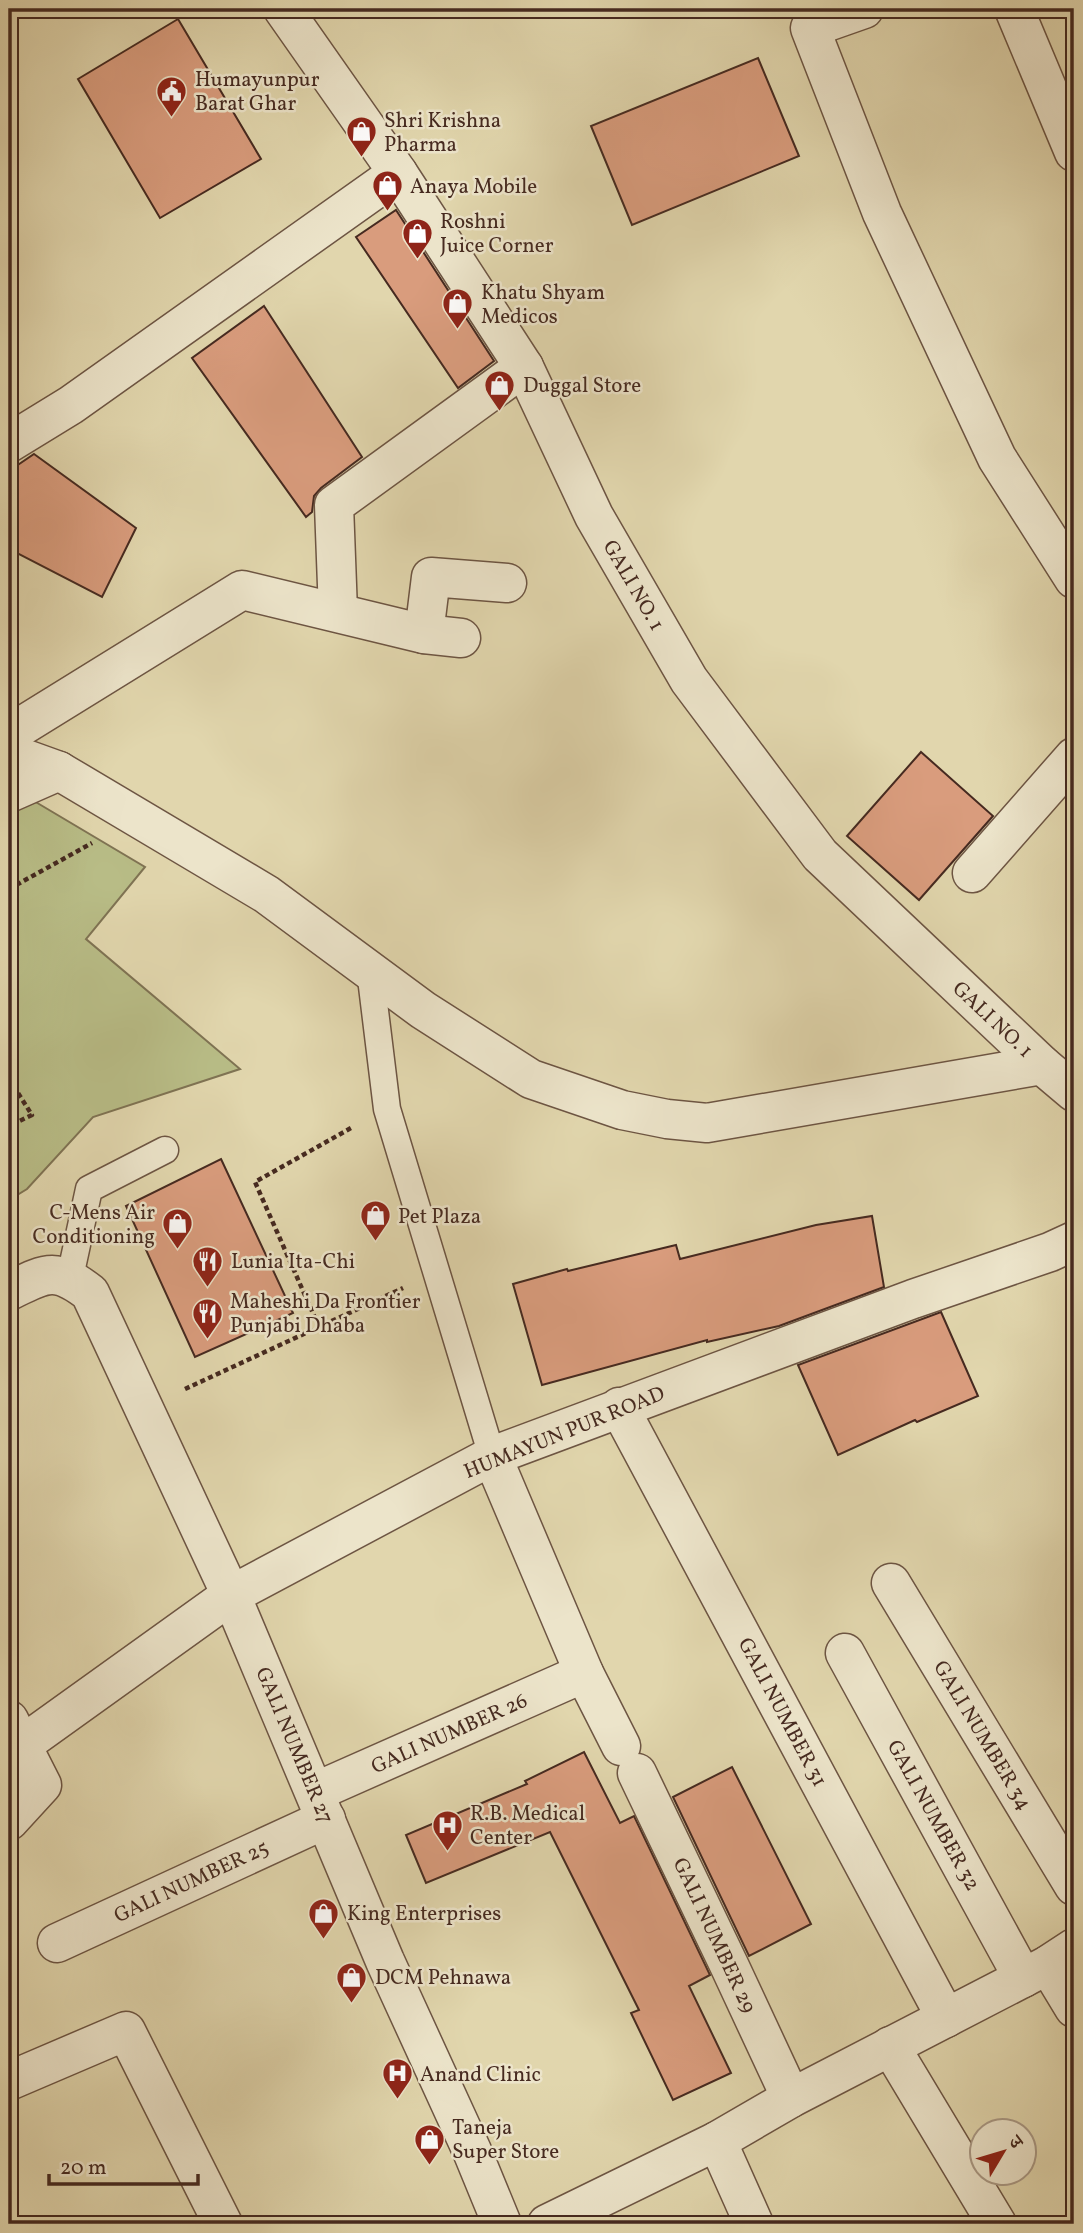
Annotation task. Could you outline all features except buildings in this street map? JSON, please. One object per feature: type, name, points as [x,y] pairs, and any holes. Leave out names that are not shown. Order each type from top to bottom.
[{"type":"street","name":"GALI NO. 1","points":[[283,9],[398,173],[524,367],[594,516],[689,680],[820,855],[1074,1092]]},
{"type":"street","points":[[864,9],[810,28],[883,213],[998,458],[1074,579]]},
{"type":"street","points":[[1014,9],[1074,152]]},
{"type":"street","points":[[9,443],[71,405],[398,173]]},
{"type":"street","points":[[338,612],[334,505],[524,367]]},
{"type":"street","points":[[9,734],[243,590],[443,636],[431,577],[507,583]]},
{"type":"street","points":[[9,753],[59,771],[266,894],[423,1010],[531,1079],[622,1110],[667,1119],[708,1122],[1042,1065]]},
{"type":"street","points":[[972,873],[1074,757]]},
{"type":"street","points":[[9,793],[59,771]]},
{"type":"street","name":"HUMAYUN PUR ROAD","points":[[15,1732],[231,1595],[492,1456],[913,1298],[1050,1252],[1074,1241]]},
{"type":"street","points":[[9,1291],[37,1277],[55,1274],[70,1278]]},
{"type":"street","name":"GALI NUMBER 27","points":[[70,1278],[90,1293],[231,1595],[385,1961],[472,2151],[502,2224]]},
{"type":"street","name":"GALI NUMBER 31","points":[[620,1407],[946,2018]]},
{"type":"street","points":[[492,1456],[584,1673]]},
{"type":"street","name":"GALI NUMBER 34","points":[[891,1583],[1074,1886]]},
{"type":"street","name":"GALI NUMBER 32","points":[[845,1653],[1074,2008]]},
{"type":"street","name":"GALI NUMBER 29","points":[[584,1673],[729,1965],[791,2098]]},
{"type":"street","name":"GALI NUMBER 26","points":[[320,1806],[584,1673]]},
{"type":"street","points":[[9,1821],[42,1785],[15,1732]]},
{"type":"street","name":"GALI NUMBER 25","points":[[57,1943],[320,1806]]},
{"type":"street","points":[[547,2224],[716,2141],[791,2098],[1048,1964]]},
{"type":"street","points":[[9,2081],[126,2031],[223,2224]]},
{"type":"street","points":[[890,2046],[997,2224]]},
{"type":"street","points":[[716,2141],[754,2224]]},
{"type":"lane","points":[[370,970],[387,1109],[492,1456]]},
{"type":"lane","points":[[70,1278],[89,1189],[165,1150]]},
{"type":"path","points":[[9,889],[98,839]]},
{"type":"path","points":[[9,1079],[32,1115],[9,1126]]},
{"type":"path","points":[[319,1327],[255,1182],[387,1109]]},
{"type":"path","points":[[143,1408],[438,1272]]},
{"type":"green space","points":[[34,801],[145,867],[86,939],[240,1069],[93,1117],[27,1189],[9,1200],[9,812]]},
{"type":"place","name":"Humayunpur Barat Ghar","points":[[172,118]]},
{"type":"place","name":"Shri Krishna Pharma","points":[[361,159]]},
{"type":"place","name":"Anaya Mobile","points":[[387,213]]},
{"type":"place","name":"Roshni Juice Corner","points":[[417,260]]},
{"type":"place","name":"Khatu Shyam Medicos","points":[[458,331]]},
{"type":"place","name":"Duggal Store","points":[[500,412]]},
{"type":"place","name":"Pet Plaza","points":[[375,1243]]},
{"type":"place","name":"C-Mens Air Conditioning","points":[[178,1251]]},
{"type":"place","name":"Lunia Ita-Chi","points":[[208,1288]]},
{"type":"place","name":"Maheshi Da Frontier Punjabi Dhaba","points":[[207,1340]]},
{"type":"place","name":"R.B. Medical Center","points":[[447,1852]]},
{"type":"place","name":"King Enterprises","points":[[324,1940]]},
{"type":"place","name":"DCM Pehnawa","points":[[352,2004]]},
{"type":"place","name":"Anand Clinic","points":[[397,2101]]},
{"type":"place","name":"Taneja Super Store","points":[[429,2166]]}]
